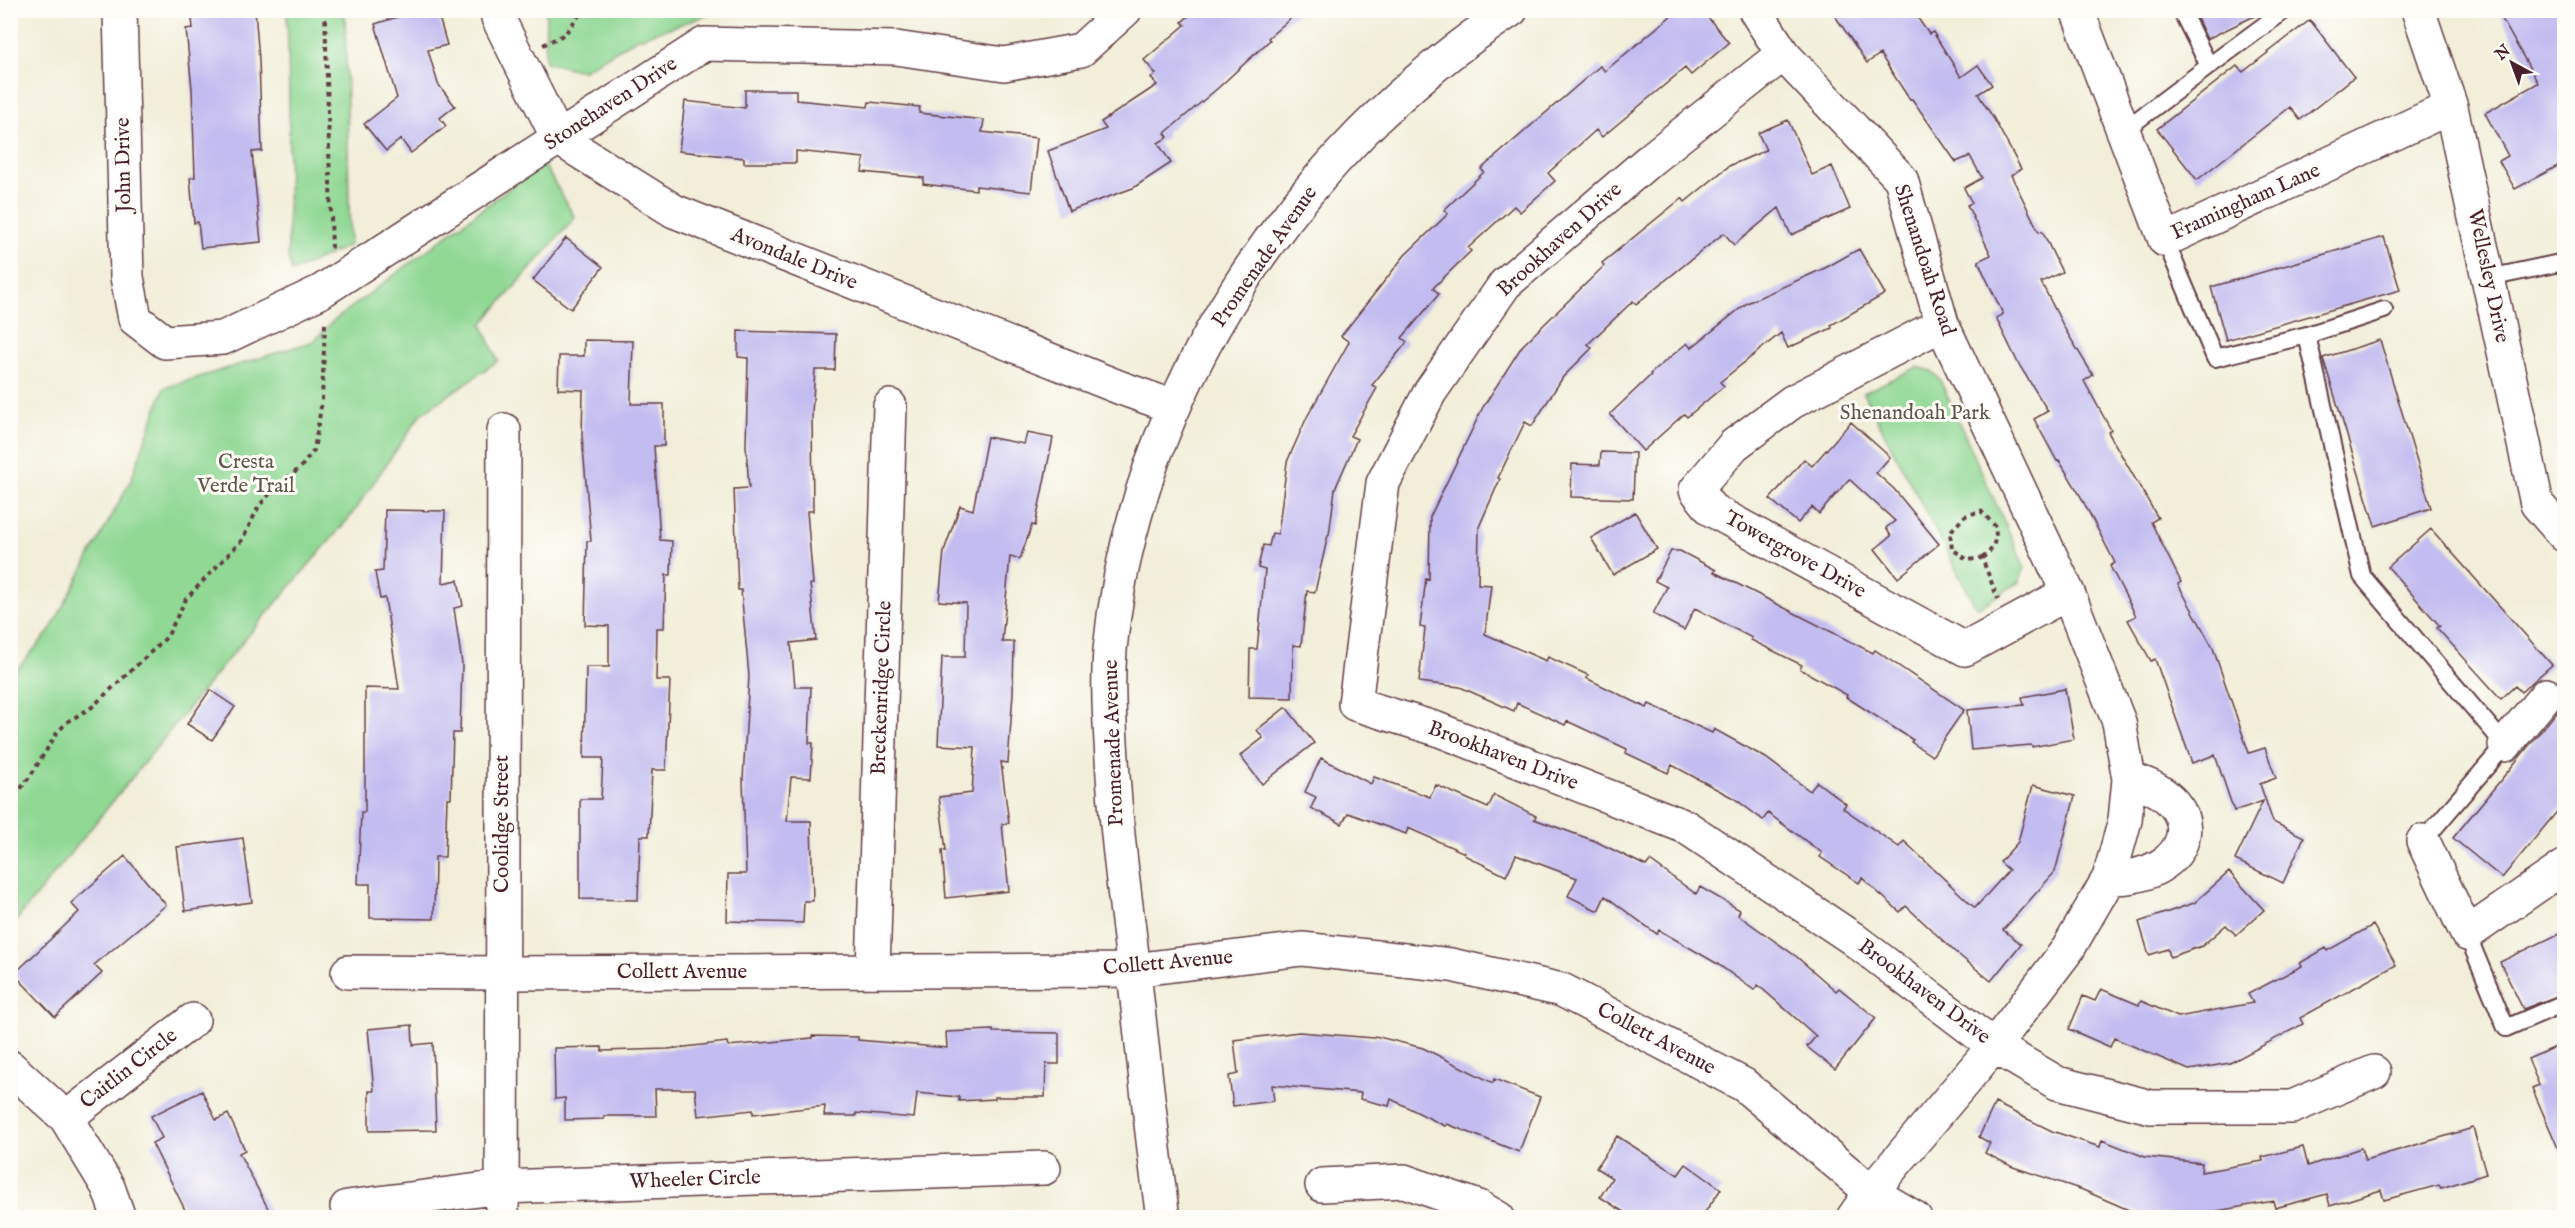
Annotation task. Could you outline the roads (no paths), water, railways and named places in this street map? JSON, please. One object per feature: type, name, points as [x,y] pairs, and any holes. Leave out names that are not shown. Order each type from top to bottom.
[{"type":"street","name":"John Drive","points":[[120,10],[127,277],[135,319]]},
{"type":"street","points":[[498,10],[498,18],[558,138]]},
{"type":"street","name":"Stonehaven Drive","points":[[135,319],[165,342],[223,338],[333,284],[704,44],[896,48],[1004,63],[1081,50],[1125,10]]},
{"type":"street","name":"Promenade Avenue","points":[[1163,1218],[1115,802],[1108,704],[1110,654],[1125,553],[1138,502],[1174,407],[1227,305],[1288,217],[1326,171],[1414,82],[1465,40],[1511,10]]},
{"type":"street","name":"Shenandoah Road","points":[[1755,10],[1783,54],[1901,179],[1942,324],[2068,593],[2120,722],[2129,779],[2125,820],[2109,878],[2068,949],[1994,1046],[1862,1205]]},
{"type":"street","name":"Framingham Lane","points":[[2077,10],[2165,240],[2451,107]]},
{"type":"street","name":"Wellesley Drive","points":[[2418,10],[2451,107],[2537,504],[2565,535]]},
{"type":"street","name":"Brookhaven Drive","points":[[1783,54],[1651,159],[1505,284],[1430,392],[1383,483],[1355,704],[1437,729],[1686,827],[1852,938],[1994,1046],[2057,1083],[2151,1107],[2292,1107],[2374,1072]]},
{"type":"street","name":"Avondale Drive","points":[[558,138],[674,211],[1174,407]]},
{"type":"street","name":"Towergrove Drive","points":[[1942,324],[1792,402],[1734,445],[1696,490],[1712,510],[1965,649],[2068,593]]},
{"type":"street","name":"Breckenridge Circle","points":[[873,970],[890,406]]},
{"type":"street","name":"Coolidge Street","points":[[502,1202],[504,430]]},
{"type":"street","points":[[2505,745],[2546,695]]},
{"type":"street","points":[[2109,878],[2131,878],[2163,866],[2176,854],[2182,840],[2184,825],[2182,816],[2170,800],[2156,789],[2129,779]]},
{"type":"street","points":[[2423,841],[2467,934],[2565,867]]},
{"type":"street","name":"Collett Avenue","points":[[348,972],[502,974],[1133,970],[1302,949],[1451,965],[1562,990],[1744,1085],[1862,1205],[1915,1218]]},
{"type":"street","name":"Caitlin Circle","points":[[66,1118],[193,1020]]},
{"type":"street","points":[[10,1067],[66,1118],[108,1187],[119,1218]]},
{"type":"street","name":"Wheeler Circle","points":[[347,1207],[502,1202],[1044,1168]]},
{"type":"street","points":[[1322,1185],[1404,1181],[1479,1207],[1498,1218]]},
{"type":"lane","points":[[2181,10],[2209,66]]},
{"type":"lane","points":[[2123,130],[2285,10]]},
{"type":"lane","points":[[2165,240],[2215,358],[2307,335],[2384,310]]},
{"type":"lane","points":[[2489,278],[2565,262]]},
{"type":"lane","points":[[2307,335],[2362,576],[2505,745],[2423,841]]},
{"type":"lane","points":[[2467,934],[2506,1028],[2565,1003]]},
{"type":"park label","name":"Shenandoah Park","points":[[1915,413]]},
{"type":"park label","name":"Cresta Verde Trail","points":[[246,474]]}]
